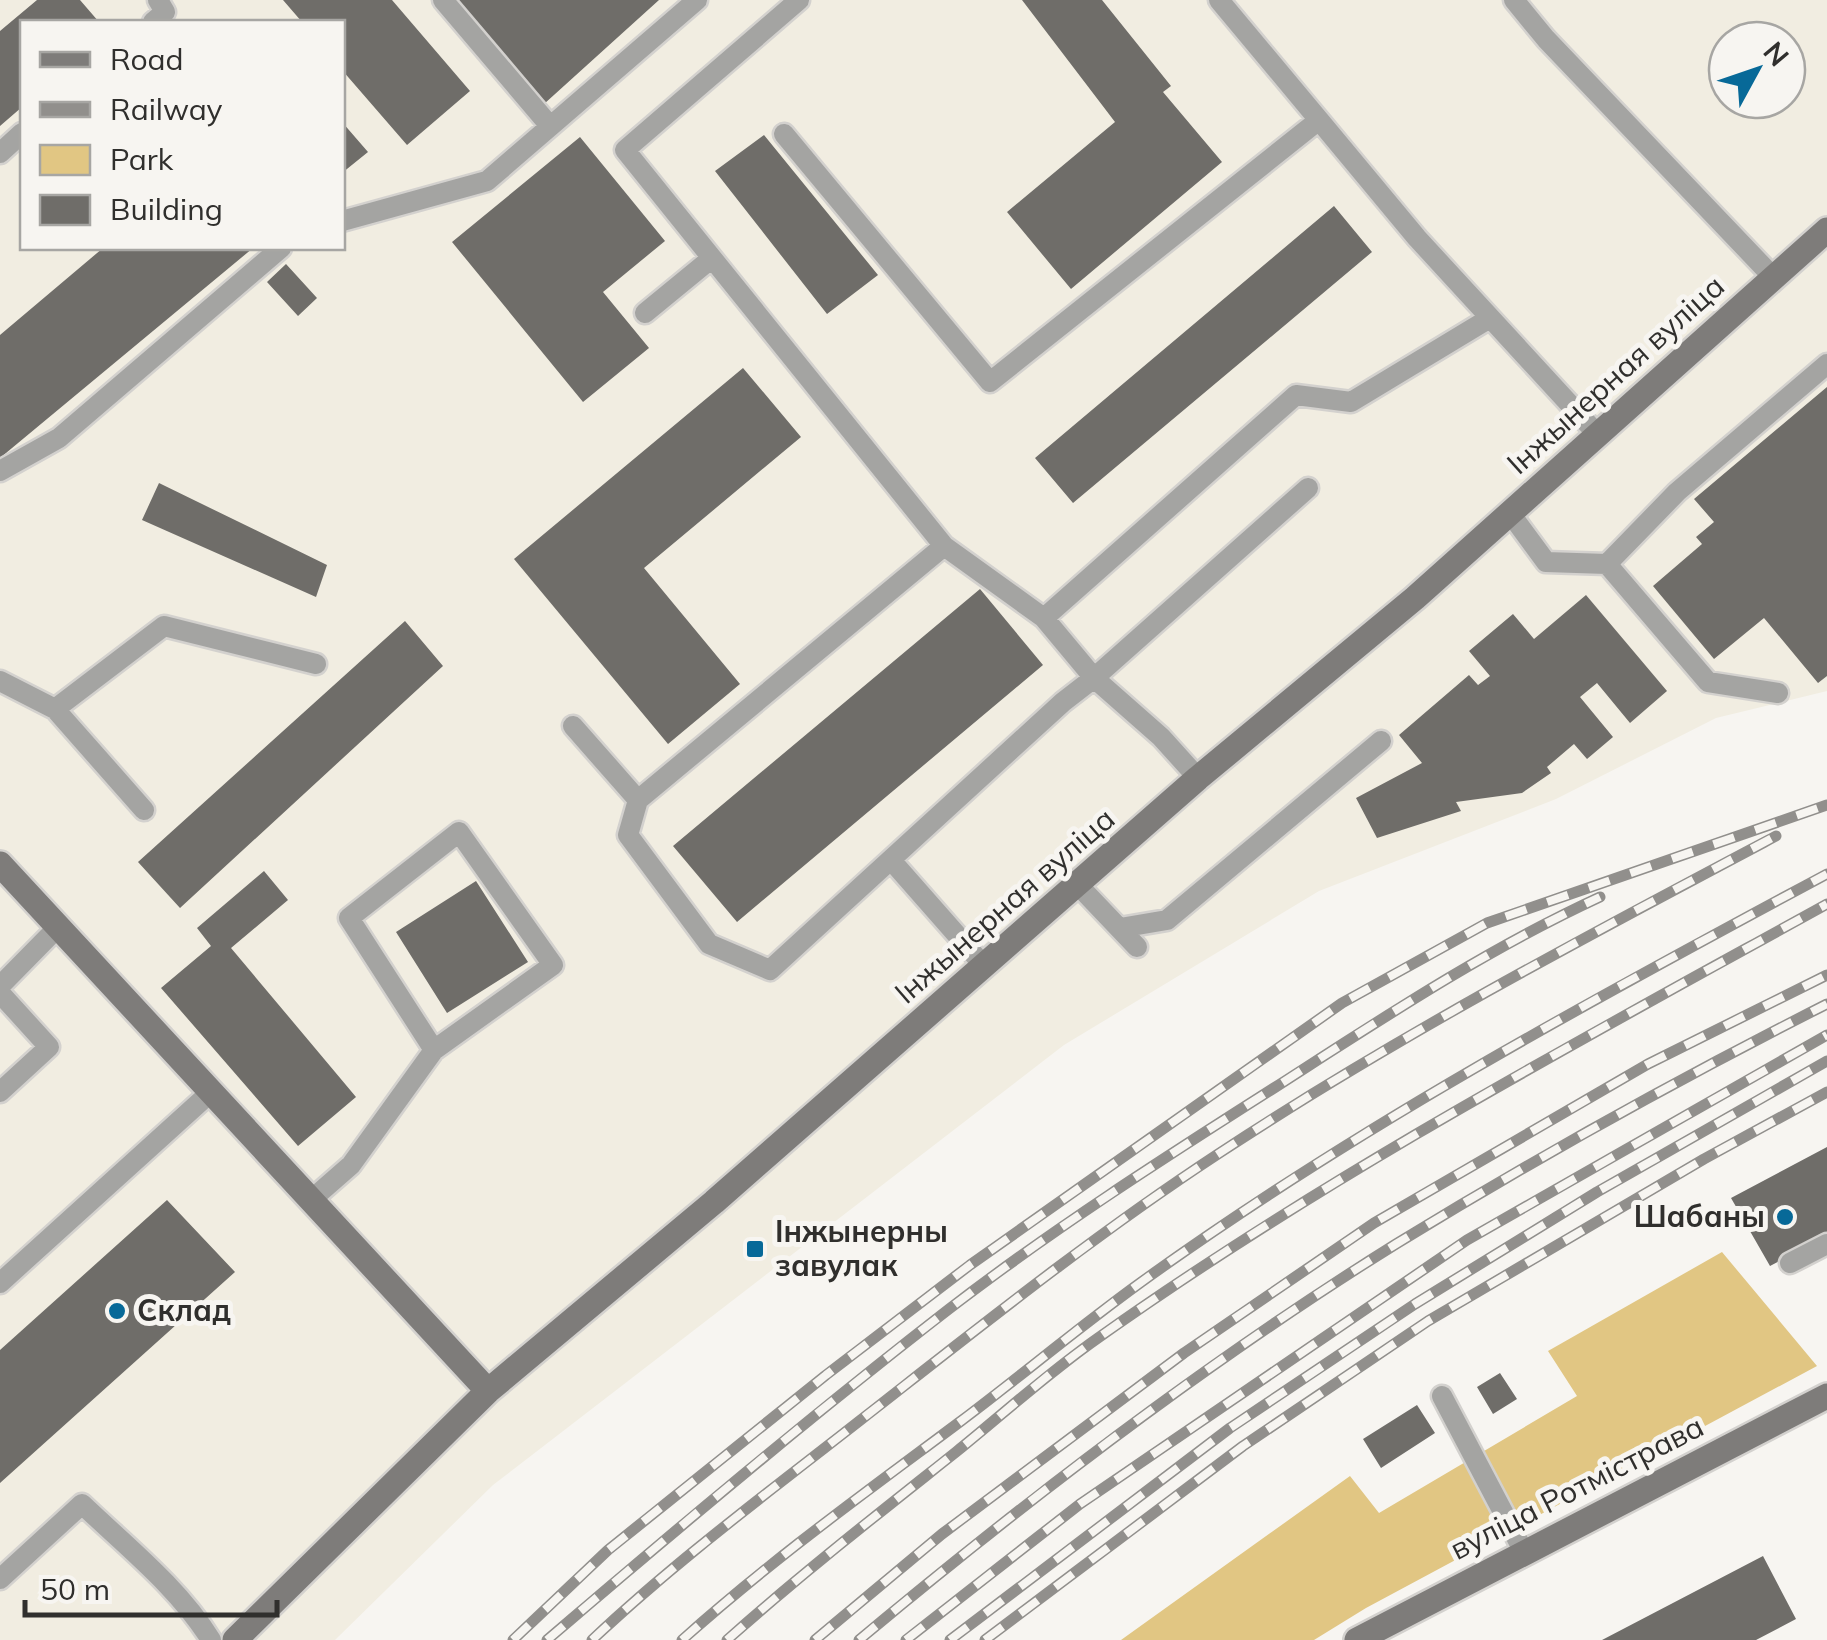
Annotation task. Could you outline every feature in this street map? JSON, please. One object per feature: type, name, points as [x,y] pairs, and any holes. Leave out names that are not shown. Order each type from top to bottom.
[{"type":"street","name":"Інжынерная вуліца","points":[[235,1640],[488,1390],[714,1202],[1198,778],[1393,616],[1827,230]]},
{"type":"street","points":[[0,864],[488,1390]]},
{"type":"street","name":"вуліца Ротмістрава","points":[[1357,1640],[1827,1396]]},
{"type":"lane","points":[[443,0],[550,126]]},
{"type":"lane","points":[[345,220],[486,181],[697,0]]},
{"type":"lane","points":[[798,0],[625,150],[944,546],[1044,618],[1094,678],[1161,737],[1198,778]]},
{"type":"lane","points":[[1218,0],[1416,238],[1598,435]]},
{"type":"lane","points":[[1514,0],[1774,278]]},
{"type":"lane","points":[[784,134],[990,382],[1319,120]]},
{"type":"lane","points":[[0,152],[20,136]]},
{"type":"lane","points":[[0,471],[59,438],[280,250]]},
{"type":"lane","points":[[645,312],[712,258]]},
{"type":"lane","points":[[1044,618],[1296,395],[1352,402],[1490,318]]},
{"type":"lane","points":[[1510,513],[1546,562],[1607,564],[1678,492],[1827,364]]},
{"type":"lane","points":[[944,546],[638,800],[628,835],[709,944],[770,970],[1063,702],[1308,488]]},
{"type":"lane","points":[[1607,564],[1708,682],[1778,693]]},
{"type":"lane","points":[[54,709],[164,626],[316,664]]},
{"type":"lane","points":[[0,681],[54,709],[144,810]]},
{"type":"lane","points":[[573,726],[638,800]]},
{"type":"lane","points":[[1120,928],[1167,920],[1381,742]]},
{"type":"lane","points":[[311,1200],[352,1165],[434,1050],[553,965],[459,832],[349,918],[434,1050]]},
{"type":"lane","points":[[891,860],[985,967]]},
{"type":"lane","points":[[1078,885],[1136,947]]},
{"type":"lane","points":[[0,1092],[49,1047],[0,989],[58,926]]},
{"type":"lane","points":[[0,1283],[211,1092]]},
{"type":"lane","points":[[1790,1263],[1827,1244]]},
{"type":"lane","points":[[1442,1396],[1524,1552]]},
{"type":"lane","points":[[0,1579],[82,1504],[169,1586],[198,1618],[211,1640]]},
{"type":"shaded area","points":[[0,0],[1827,0],[1827,691],[1716,718],[1556,799],[1319,891],[1064,1045],[493,1485],[335,1640],[0,1640]]},
{"type":"green space","points":[[1722,1252],[1817,1366],[1366,1608],[1314,1640],[1121,1640],[1350,1476],[1379,1513],[1577,1396],[1548,1351]]},
{"type":"building","points":[[37,0],[80,0],[97,20],[20,20],[20,109],[0,126],[0,31]]},
{"type":"building","points":[[283,0],[392,0],[470,91],[407,145],[345,73],[345,20],[300,20]]},
{"type":"building","points":[[450,0],[659,0],[544,104]]},
{"type":"building","points":[[1022,0],[1102,0],[1171,86],[1163,92],[1222,162],[1071,289],[1007,212],[1115,122]]},
{"type":"building","points":[[345,125],[368,152],[345,171]]},
{"type":"building","points":[[764,135],[878,275],[827,314],[715,171]]},
{"type":"building","points":[[580,137],[665,241],[603,292],[649,348],[583,402],[452,242]]},
{"type":"building","points":[[1334,206],[1372,252],[1073,503],[1035,458]]},
{"type":"building","points":[[101,250],[251,250],[0,458],[0,335]]},
{"type":"building","points":[[286,264],[317,298],[298,316],[267,282]]},
{"type":"building","points":[[743,368],[801,437],[644,568],[740,684],[668,744],[514,559]]},
{"type":"building","points":[[1827,387],[1827,676],[1818,683],[1764,618],[1714,659],[1653,586],[1702,544],[1696,537],[1714,522],[1694,499]]},
{"type":"building","points":[[159,483],[327,565],[316,597],[142,520]]},
{"type":"building","points":[[980,589],[1043,665],[737,922],[673,846]]},
{"type":"building","points":[[1586,595],[1667,691],[1630,723],[1597,683],[1580,697],[1613,737],[1587,759],[1574,744],[1547,767],[1551,773],[1522,793],[1456,802],[1461,811],[1377,838],[1356,798],[1422,763],[1399,735],[1469,675],[1478,685],[1490,676],[1469,651],[1513,614],[1534,639]]},
{"type":"building","points":[[405,621],[443,666],[180,908],[138,862]]},
{"type":"building","points":[[264,871],[288,900],[231,948],[356,1097],[298,1146],[161,988],[211,946],[197,928]]},
{"type":"building","points":[[476,881],[528,962],[447,1013],[396,932]]},
{"type":"building","name":"Шабаны","points":[[1827,1147],[1827,1236],[1770,1266],[1731,1198]]},
{"type":"building","name":"Склад","points":[[167,1200],[235,1272],[0,1483],[0,1350]]},
{"type":"building","points":[[1500,1373],[1517,1399],[1493,1414],[1477,1387]]},
{"type":"building","points":[[1417,1405],[1435,1433],[1381,1468],[1363,1439]]},
{"type":"building","points":[[1763,1556],[1796,1619],[1756,1640],[1602,1640]]},
{"type":"railway","points":[[513,1640],[608,1550],[826,1375],[970,1265],[1342,1003],[1487,923],[1827,805]]},
{"type":"railway","points":[[592,1640],[762,1497],[1040,1281],[1173,1184],[1423,1028],[1776,836]]},
{"type":"railway","points":[[682,1640],[819,1527],[1117,1300],[1222,1226],[1476,1067],[1827,874]]},
{"type":"railway","points":[[547,1640],[847,1390],[1028,1251],[1393,1012],[1515,940],[1600,897]]},
{"type":"railway","points":[[727,1640],[1061,1365],[1185,1278],[1456,1111],[1827,904]]},
{"type":"railway","points":[[815,1640],[942,1534],[1184,1353],[1374,1223],[1648,1064],[1827,975]]},
{"type":"railway","points":[[859,1640],[1121,1433],[1326,1289],[1555,1150],[1827,1004]]},
{"type":"railway","points":[[906,1640],[1080,1504],[1467,1240],[1827,1035]]},
{"type":"railway","points":[[950,1640],[1230,1428],[1415,1304],[1597,1192],[1827,1061]]},
{"type":"railway","points":[[985,1640],[1243,1446],[1428,1321],[1704,1159],[1827,1092]]},
{"type":"place","name":"Шабаны","points":[[1785,1217]]},
{"type":"place","name":"Інжынерны завулак","points":[[755,1249]]},
{"type":"place","name":"Склад","points":[[117,1311]]}]
